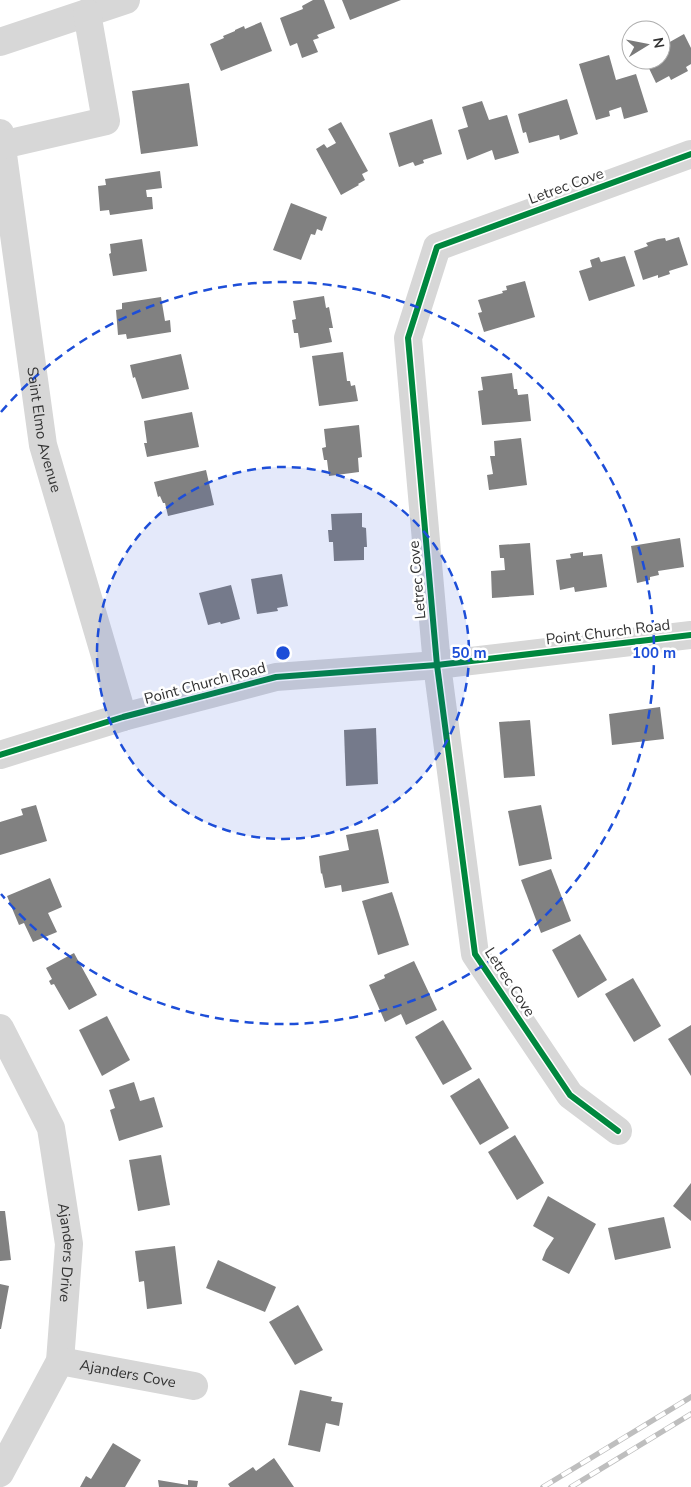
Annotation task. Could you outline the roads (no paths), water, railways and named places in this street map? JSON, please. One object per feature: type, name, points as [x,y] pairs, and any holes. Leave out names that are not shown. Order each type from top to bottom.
[{"type":"street","points":[[0,42],[126,0]]},
{"type":"street","points":[[1,139],[106,121],[87,13]]},
{"type":"street","name":"Saint Elmo Avenue","points":[[1,139],[43,445],[122,717]]},
{"type":"street","name":"Letrec Cove","points":[[618,1131],[570,1095],[475,954],[437,665],[408,338],[437,247],[691,154]]},
{"type":"street","name":"Point Church Road","points":[[0,755],[122,717],[276,677],[437,665],[691,635]]},
{"type":"street","name":"Ajanders Drive","points":[[0,1028],[51,1128],[69,1244],[60,1361],[0,1473]]},
{"type":"street","name":"Ajanders Cove","points":[[60,1361],[194,1386]]},
{"type":"railway","points":[[543,1487],[691,1397]]},
{"type":"railway","points":[[571,1487],[691,1414]]}]
